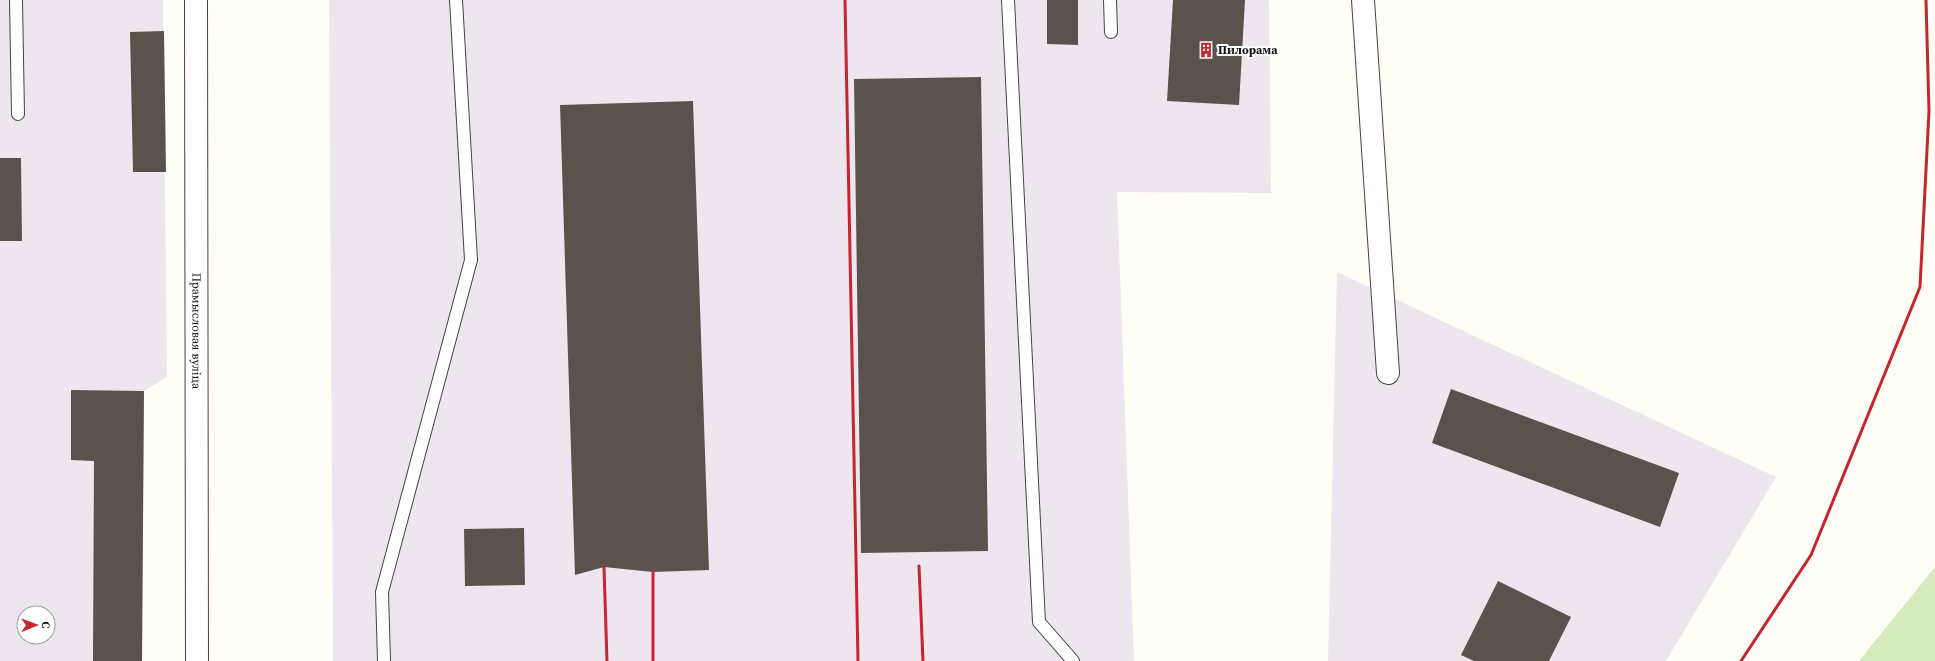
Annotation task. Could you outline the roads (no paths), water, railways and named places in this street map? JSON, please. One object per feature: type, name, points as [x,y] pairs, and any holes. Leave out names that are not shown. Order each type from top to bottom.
[{"type":"street","name":"Прамысловая вуліца","points":[[196,0],[198,661]]},
{"type":"street","points":[[1363,0],[1388,373]]},
{"type":"lane","points":[[16,0],[18,114]]},
{"type":"lane","points":[[384,661],[382,592],[471,260],[456,0]]},
{"type":"lane","points":[[1008,0],[1039,622],[1073,661]]},
{"type":"lane","points":[[1110,0],[1111,32]]},
{"type":"railway","points":[[845,0],[858,661]]},
{"type":"railway","points":[[1741,661],[1811,555],[1920,287],[1929,111],[1926,0]]},
{"type":"railway","points":[[919,566],[923,661]]},
{"type":"railway","points":[[604,567],[607,661]]},
{"type":"railway","points":[[653,572],[653,661]]},
{"type":"place","name":"Пилорама","points":[[1206,50]]}]
